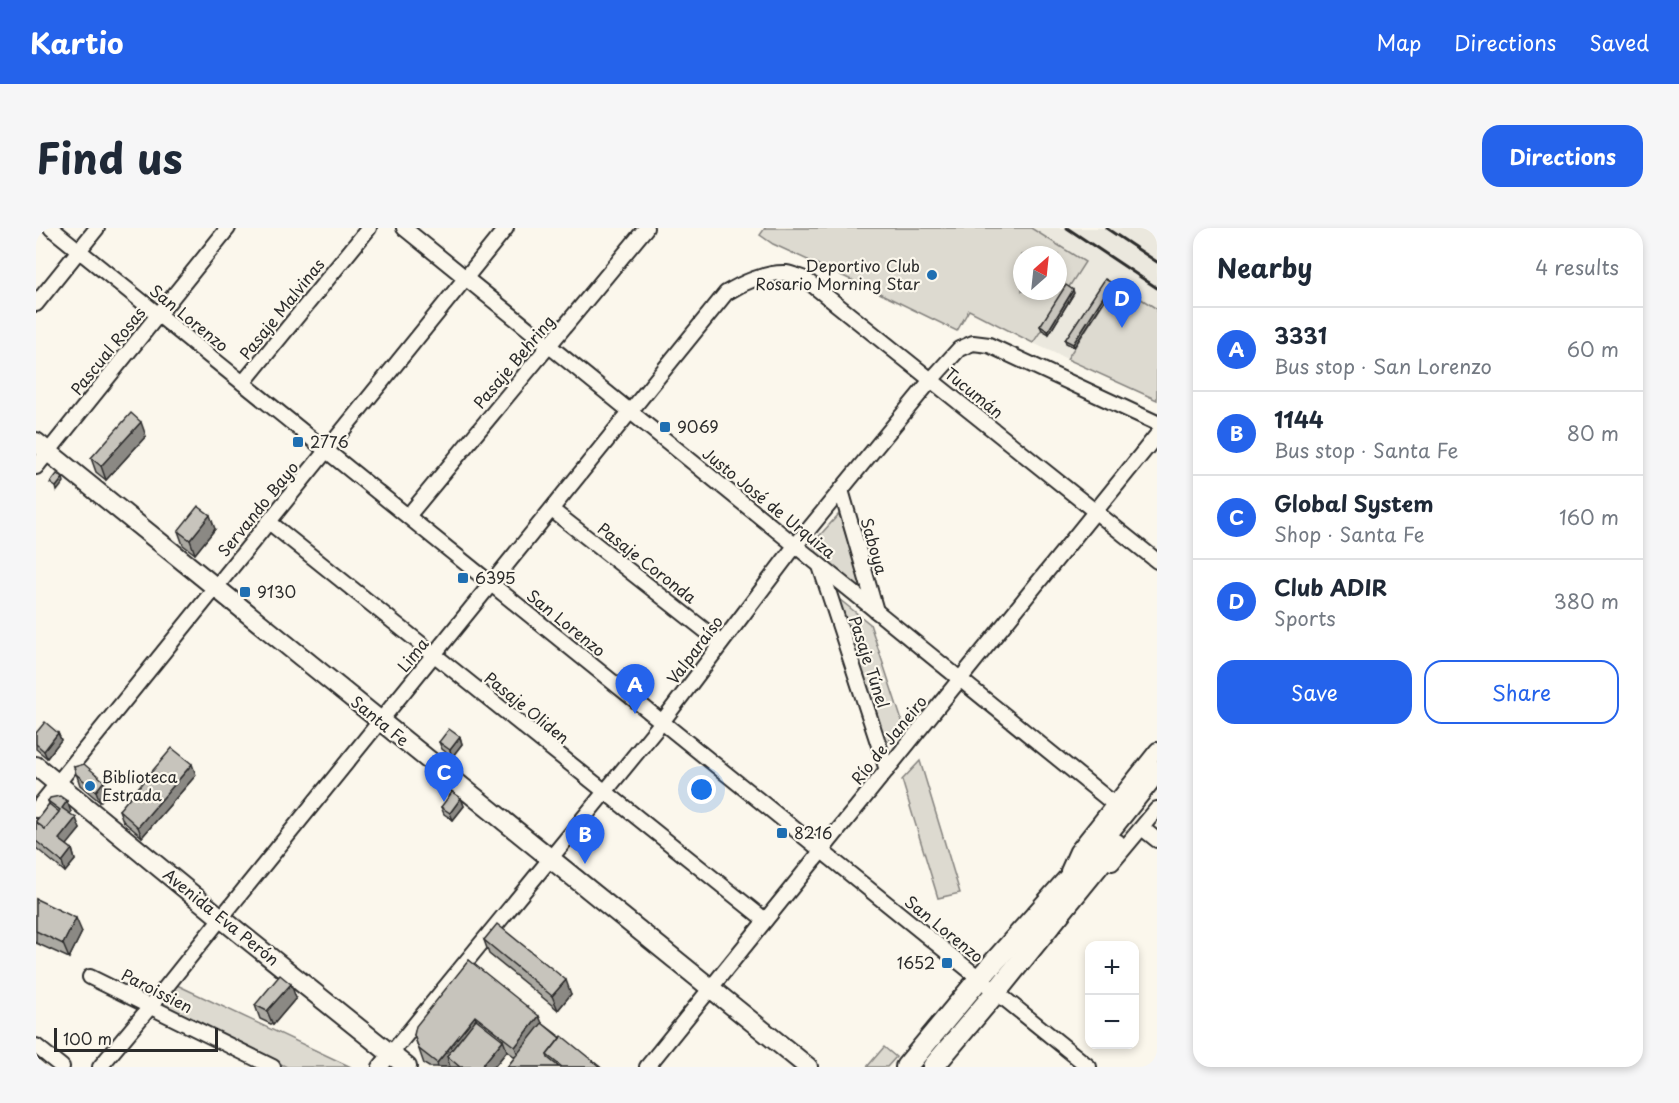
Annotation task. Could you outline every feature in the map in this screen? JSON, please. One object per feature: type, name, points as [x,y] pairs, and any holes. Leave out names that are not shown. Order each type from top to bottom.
[{"type":"main road","name":"Santa Fe","points":[[42,447],[808,1067]]},
{"type":"main road","name":"Avenida Eva Perón","points":[[36,766],[221,918],[385,1060],[407,1067]]},
{"type":"main road","points":[[933,1067],[1055,919],[1157,771]]},
{"type":"main road","points":[[906,1067],[1061,886],[1098,855],[1157,793]]},
{"type":"street","name":"San Lorenzo","points":[[51,228],[1089,1067]]},
{"type":"street","points":[[36,304],[97,228]]},
{"type":"street","name":"Pascual Rosas","points":[[36,467],[42,447],[159,315],[228,228]]},
{"type":"street","name":"Pasaje Malvinas","points":[[243,383],[369,228]]},
{"type":"street","name":"Justo José de Urquiza","points":[[404,228],[1114,804]]},
{"type":"street","name":"Servando Bayo","points":[[36,810],[506,228]]},
{"type":"street","name":"Pasaje Behring","points":[[408,516],[646,228]]},
{"type":"street","name":"Tucumán","points":[[761,278],[787,273],[805,279],[1157,561]]},
{"type":"street","name":"Lima","points":[[100,1067],[726,293],[735,287],[761,278]]},
{"type":"street","name":"Valparaíso","points":[[385,1060],[662,722],[795,546],[959,349],[974,344],[989,345],[1157,423]]},
{"type":"street","name":"Río de Janeiro","points":[[647,1067],[1157,435]]},
{"type":"street","name":"Saboya","points":[[841,490],[876,611]]},
{"type":"street","name":"Pasaje Coronda","points":[[552,510],[721,643]]},
{"type":"street","name":"Pasaje Oliden","points":[[269,522],[765,920]]},
{"type":"street","name":"Pasaje Túnel","points":[[819,565],[887,770]]},
{"type":"street","points":[[1061,886],[1077,851],[1157,750]]},
{"type":"street","points":[[1055,919],[1092,888],[1157,809]]},
{"type":"street","points":[[1142,828],[1157,840]]},
{"type":"street","name":"Paroissien","points":[[90,977],[273,1067]]},
{"type":"street","points":[[36,1046],[62,1067]]},
{"type":"shaded area","name":"Deportivo Club Rosario Morning Star","points":[[765,228],[1031,228],[1060,246],[1013,246],[1013,300],[1061,300],[1033,343],[969,310],[957,331],[773,244],[760,235]]},
{"type":"shaded area","points":[[1031,228],[1157,228],[1157,309],[1116,283],[1067,359],[1033,343],[1061,300],[1067,300],[1067,290],[1085,262],[1067,251],[1067,246],[1060,246]]},
{"type":"shaded area","name":"Deportivo Club Rosario Morning Star","points":[[1067,251],[1085,262],[1067,290]]},
{"type":"shaded area","points":[[1116,283],[1157,309],[1157,400],[1067,359]]},
{"type":"shaded area","points":[[839,514],[866,597],[817,555],[813,543]]},
{"type":"shaded area","points":[[834,595],[870,624],[903,724],[885,745]]},
{"type":"shaded area","points":[[920,761],[960,893],[938,898],[902,780]]},
{"type":"shaded area","points":[[177,985],[351,1067],[287,1067],[160,1007]]},
{"type":"shaded area","points":[[884,1047],[896,1057],[887,1067],[867,1067]]},
{"type":"building","points":[[1105,279],[1112,283],[1073,344],[1065,340]]},
{"type":"building","points":[[1067,286],[1073,290],[1067,300]]},
{"type":"building","points":[[1056,300],[1067,300],[1048,331],[1040,326]]},
{"type":"building","points":[[131,413],[141,422],[101,466],[91,458]]},
{"type":"building","points":[[57,474],[63,478],[56,487],[50,483]]},
{"type":"building","points":[[198,506],[210,515],[190,540],[178,531]]},
{"type":"building","points":[[45,722],[58,733],[44,751],[36,744],[36,733]]},
{"type":"building","points":[[449,729],[460,737],[450,750],[439,742]]},
{"type":"building","points":[[172,748],[192,764],[138,827],[119,810]]},
{"type":"building","points":[[84,764],[104,781],[96,791],[76,774],[74,767]]},
{"type":"building","points":[[452,792],[461,798],[450,813],[441,807]]},
{"type":"building","points":[[60,796],[67,801],[62,808],[76,818],[59,839],[72,849],[62,862],[36,841],[36,822],[45,829],[60,810],[48,801],[50,798]]},
{"type":"building","points":[[49,804],[59,812],[45,829],[36,821]]},
{"type":"building","points":[[36,899],[76,918],[63,944],[36,931]]},
{"type":"building","points":[[497,924],[566,980],[552,996],[484,940]]},
{"type":"building","points":[[469,960],[539,1016],[515,1047],[475,1016],[437,1063],[419,1049],[414,1035],[416,1026]]},
{"type":"building","points":[[280,975],[291,984],[267,1011],[255,1005]]},
{"type":"building","points":[[476,1019],[503,1040],[481,1067],[460,1067],[447,1056]]},
{"type":"building","points":[[542,1023],[560,1038],[547,1055],[559,1067],[507,1067]]},
{"type":"building","points":[[562,1036],[600,1067],[562,1067],[547,1055]]},
{"type":"railway","points":[[1067,228],[1157,288]]},
{"type":"railway","points":[[1106,228],[1157,262]]},
{"type":"place","name":"Deportivo Club Rosario Morning Star","points":[[932,275]]},
{"type":"place","name":"Club ADIR","points":[[1122,328]]},
{"type":"place","name":"9069","points":[[665,427]]},
{"type":"place","name":"2776","points":[[298,442]]},
{"type":"place","name":"6395","points":[[463,578]]},
{"type":"place","name":"9130","points":[[245,592]]},
{"type":"place","name":"3331","points":[[635,714]]},
{"type":"place","name":"Biblioteca Estrada","points":[[90,786]]},
{"type":"place","name":"Global System","points":[[444,802]]},
{"type":"place","name":"8216","points":[[782,833]]},
{"type":"place","name":"1144","points":[[585,864]]},
{"type":"place","name":"1652","points":[[947,963]]}]
